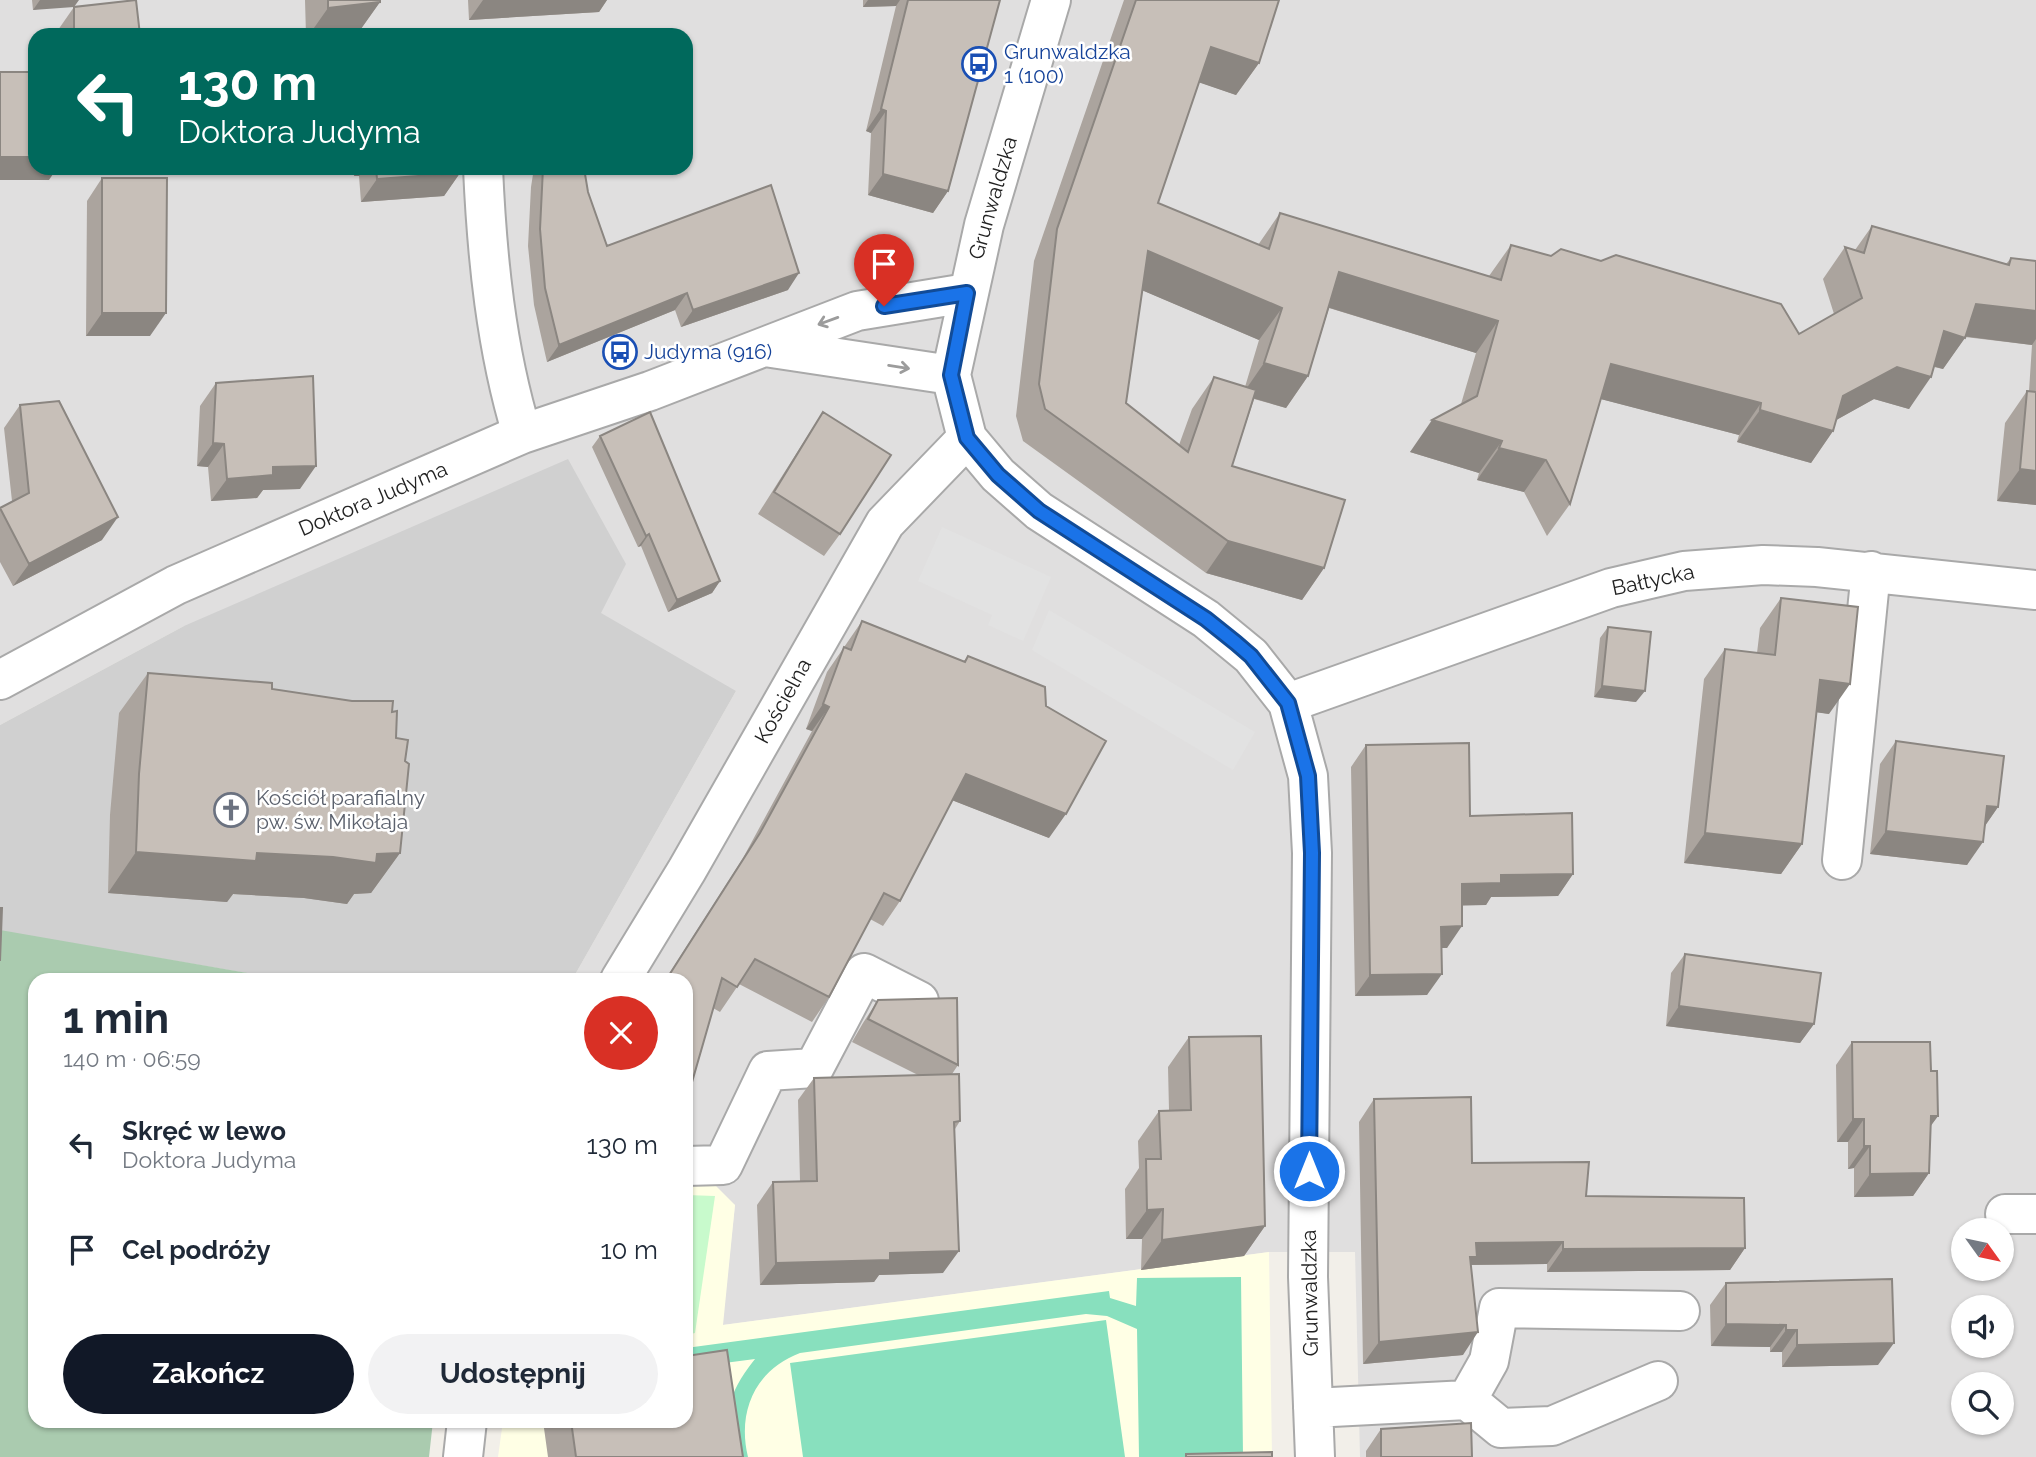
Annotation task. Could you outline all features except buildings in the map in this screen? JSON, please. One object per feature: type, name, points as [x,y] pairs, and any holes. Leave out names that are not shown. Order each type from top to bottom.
[{"type":"street","name":"Grunwaldzka","points":[[1051,0],[967,293],[951,375],[967,438],[998,475],[1039,511],[1206,619],[1251,656],[1288,703],[1308,776],[1312,853],[1308,1277],[1315,1457]]},
{"type":"street","points":[[483,175],[487,257],[511,397],[522,434]]},
{"type":"street","name":"Doktora Judyma","points":[[0,680],[176,585],[522,434],[650,391],[759,346],[857,311],[967,293]]},
{"type":"street","points":[[759,346],[951,375]]},
{"type":"street","name":"Kościelna","points":[[624,973],[687,870],[885,523],[967,438]]},
{"type":"street","name":"Bałtycka","points":[[1288,703],[1611,588],[1684,570],[1763,565],[1871,571],[2036,590]]},
{"type":"street","points":[[1842,860],[1871,571]]},
{"type":"street","points":[[693,1166],[723,1165],[768,1071],[814,1068],[864,973],[919,1001]]},
{"type":"street","points":[[1467,1400],[1489,1362],[1499,1308],[1680,1311]]},
{"type":"street","points":[[1313,1408],[1467,1400],[1501,1428],[1552,1426],[1658,1381]]},
{"type":"street","points":[[463,1457],[466,1428]]},
{"type":"shaded area","points":[[0,0],[2036,0],[2036,1457],[1360,1457],[1355,1252],[1269,1252],[722,1325],[735,1205],[693,1183],[693,973],[576,973],[736,691],[184,626],[0,725]]},
{"type":"shaded area","points":[[568,459],[626,564],[601,613],[736,691],[576,973],[246,973],[0,931],[0,725],[184,626]]},
{"type":"shaded area","points":[[942,527],[1051,577],[1023,641],[988,625],[992,615],[918,581]]},
{"type":"shaded area","points":[[1049,610],[1255,732],[1233,770],[1032,650]]},
{"type":"shaded area","points":[[0,930],[248,973],[28,973],[28,1428],[432,1428],[429,1457],[0,1457]]},
{"type":"shaded area","points":[[693,1179],[709,1179],[735,1205],[723,1325],[1269,1252],[1272,1457],[498,1457],[502,1428],[693,1428]]},
{"type":"green space","points":[[693,1195],[715,1196],[695,1333]]},
{"type":"green space","points":[[1241,1277],[1243,1457],[1139,1457],[1137,1329],[1107,1316],[1086,1314],[800,1353],[771,1370],[753,1394],[745,1424],[748,1457],[727,1457],[729,1416],[738,1384],[755,1359],[693,1367],[693,1347],[1109,1291],[1110,1298],[1136,1306],[1137,1278]]},
{"type":"green space","points":[[1106,1320],[1125,1457],[803,1457],[790,1363]]},
{"type":"place","name":"Grunwaldzka 1 (100)","points":[[979,64]]},
{"type":"place","name":"Judyma (916)","points":[[620,352]]},
{"type":"place","name":"Kościół parafialny pw. św. Mikołaja","points":[[231,810]]},
{"type":"route","points":[[884,306],[967,293],[951,375],[967,438],[998,475],[1039,511],[1206,619],[1236,643],[1251,656],[1288,703],[1308,776],[1312,853],[1309,1171]]}]
